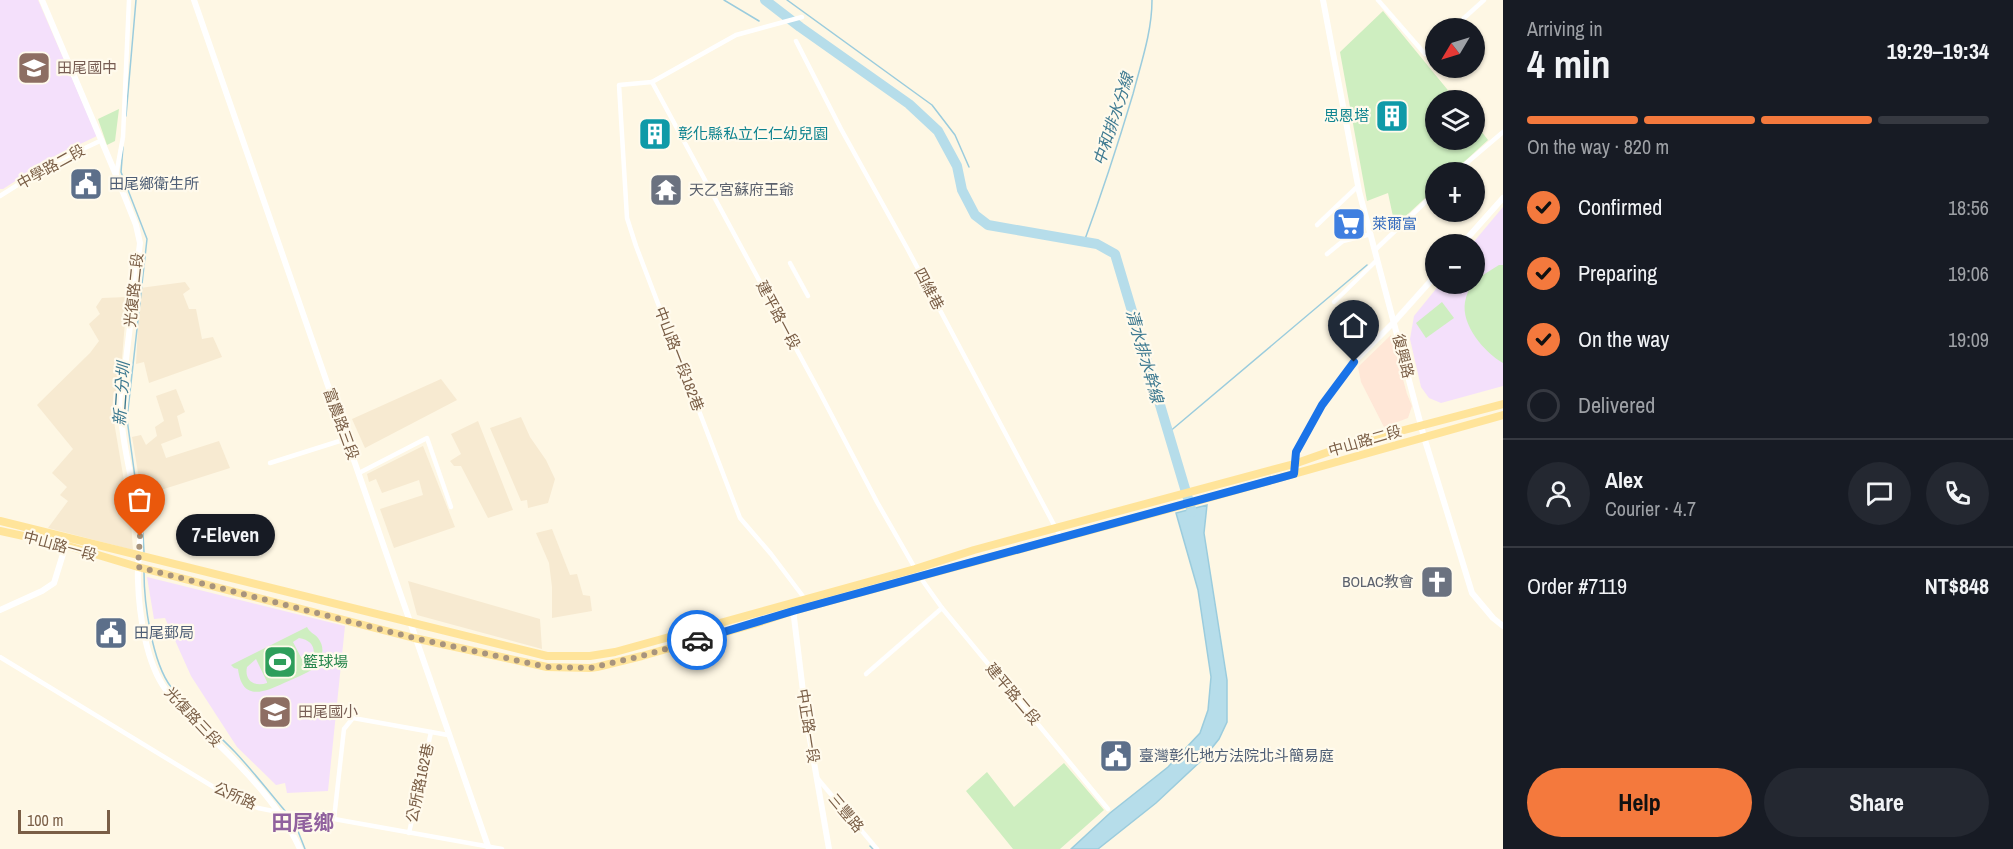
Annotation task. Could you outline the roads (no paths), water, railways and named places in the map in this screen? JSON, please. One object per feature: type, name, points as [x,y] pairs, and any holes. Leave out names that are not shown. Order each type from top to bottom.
[{"type":"main road","name":"中山路二段","points":[[1161,500],[1294,464],[1351,444],[1503,404]]},
{"type":"main road","name":"中山路二段","points":[[1165,510],[1503,415]]},
{"type":"main road","name":"中山路一段","points":[[138,562],[547,656],[590,656],[615,652],[1161,500]]},
{"type":"main road","name":"中山路一段","points":[[0,521],[138,562],[414,638],[547,667],[590,668],[653,653],[793,611],[1165,510]]},
{"type":"main road","name":"中山路一段","points":[[0,531],[67,541]]},
{"type":"street","name":"光復路二段","points":[[42,0],[102,140],[136,225],[140,243],[121,401],[121,422],[140,536],[138,562]]},
{"type":"street","points":[[116,175],[123,137],[129,0]]},
{"type":"street","name":"富農路三段","points":[[194,0],[488,848]]},
{"type":"street","name":"復興路","points":[[1323,0],[1358,186],[1420,426],[1472,593],[1503,626]]},
{"type":"street","points":[[1378,0],[1425,54]]},
{"type":"street","points":[[1463,18],[1484,0]]},
{"type":"street","points":[[652,82],[736,35],[802,17]]},
{"type":"street","name":"四維巷","points":[[795,41],[1061,538]]},
{"type":"street","name":"中山路一段182巷","points":[[652,82],[619,85],[627,218],[741,518],[805,599],[808,608]]},
{"type":"street","name":"建平路一段","points":[[652,82],[877,502],[920,577]]},
{"type":"street","points":[[1468,162],[1503,132]]},
{"type":"street","name":"中學路二段","points":[[0,196],[49,165],[102,140]]},
{"type":"street","points":[[1317,225],[1358,186]]},
{"type":"street","points":[[1471,234],[1503,198]]},
{"type":"street","points":[[1375,250],[1425,202]]},
{"type":"street","points":[[1327,254],[1343,241],[1371,234]]},
{"type":"street","points":[[1334,302],[1377,260]]},
{"type":"street","points":[[790,263],[807,296]]},
{"type":"street","points":[[1294,474],[1296,452],[1322,405],[1354,362],[1425,287]]},
{"type":"street","points":[[359,473],[427,438],[451,507]]},
{"type":"street","points":[[270,463],[346,439]]},
{"type":"street","points":[[0,610],[54,583],[67,541]]},
{"type":"street","name":"光復路三段","points":[[138,562],[138,582],[146,639],[159,678],[186,713],[240,765],[291,830],[300,849]]},
{"type":"street","name":"建平路二段","points":[[920,577],[942,608],[1108,809]]},
{"type":"street","name":"中正路一段","points":[[792,602],[806,716],[829,849]]},
{"type":"street","points":[[866,674],[942,608]]},
{"type":"street","name":"公所路","points":[[0,657],[230,797],[258,808],[502,849]]},
{"type":"street","points":[[334,819],[344,729],[353,718],[448,735]]},
{"type":"street","name":"公所路162巷","points":[[409,833],[431,732]]},
{"type":"street","name":"三豐路","points":[[816,777],[877,849]]},
{"type":"water","points":[[1207,505],[1204,533],[1227,680],[1227,722],[1219,739],[1203,759],[1156,803],[1098,849],[1071,849],[1110,813],[1168,767],[1200,733],[1208,710],[1211,677],[1198,590],[1176,513]]},
{"type":"waterway","name":"新二分圳","points":[[126,116],[136,0]]},
{"type":"waterway","points":[[724,0],[759,21]]},
{"type":"waterway","name":"清水排水幹線","points":[[765,0],[909,104],[938,131],[957,166],[962,190],[975,215],[988,225],[1097,244],[1115,254],[1192,512]]},
{"type":"waterway","points":[[787,0],[932,105],[955,135],[969,167]]},
{"type":"waterway","name":"中和排水分線","points":[[1084,242],[1110,168],[1143,59],[1152,12],[1152,0]]},
{"type":"waterway","name":"新二分圳","points":[[123,147],[121,172],[147,239],[127,419],[138,499]]},
{"type":"waterway","points":[[1168,433],[1367,265]]},
{"type":"waterway","name":"新二分圳","points":[[143,533],[144,552]]},
{"type":"waterway","name":"新二分圳","points":[[144,572],[150,632],[164,676],[178,696],[235,752],[286,812]]},
{"type":"waterway","name":"新二分圳","points":[[289,815],[294,821],[305,849]]},
{"type":"waterway","points":[[870,846],[873,849]]},
{"type":"place","name":"田尾國中","points":[[34,68]]},
{"type":"place","name":"思恩塔","points":[[1392,116]]},
{"type":"place","name":"彰化縣私立仁仁幼兒園","points":[[655,134]]},
{"type":"place","name":"田尾鄉衛生所","points":[[86,184]]},
{"type":"place","name":"天乙宮蘇府王爺","points":[[666,190]]},
{"type":"place","name":"萊爾富","points":[[1349,224]]},
{"type":"place","name":"7-Eleven","points":[[140,536]]},
{"type":"place","name":"BOLAC教會","points":[[1437,582]]},
{"type":"place","name":"田尾郵局","points":[[111,633]]},
{"type":"place","name":"籃球場","points":[[280,662]]},
{"type":"place","name":"田尾國小","points":[[275,712]]},
{"type":"place","name":"臺灣彰化地方法院北斗簡易庭","points":[[1116,756]]},
{"type":"district","name":"田尾鄉","points":[[303,823]]}]
